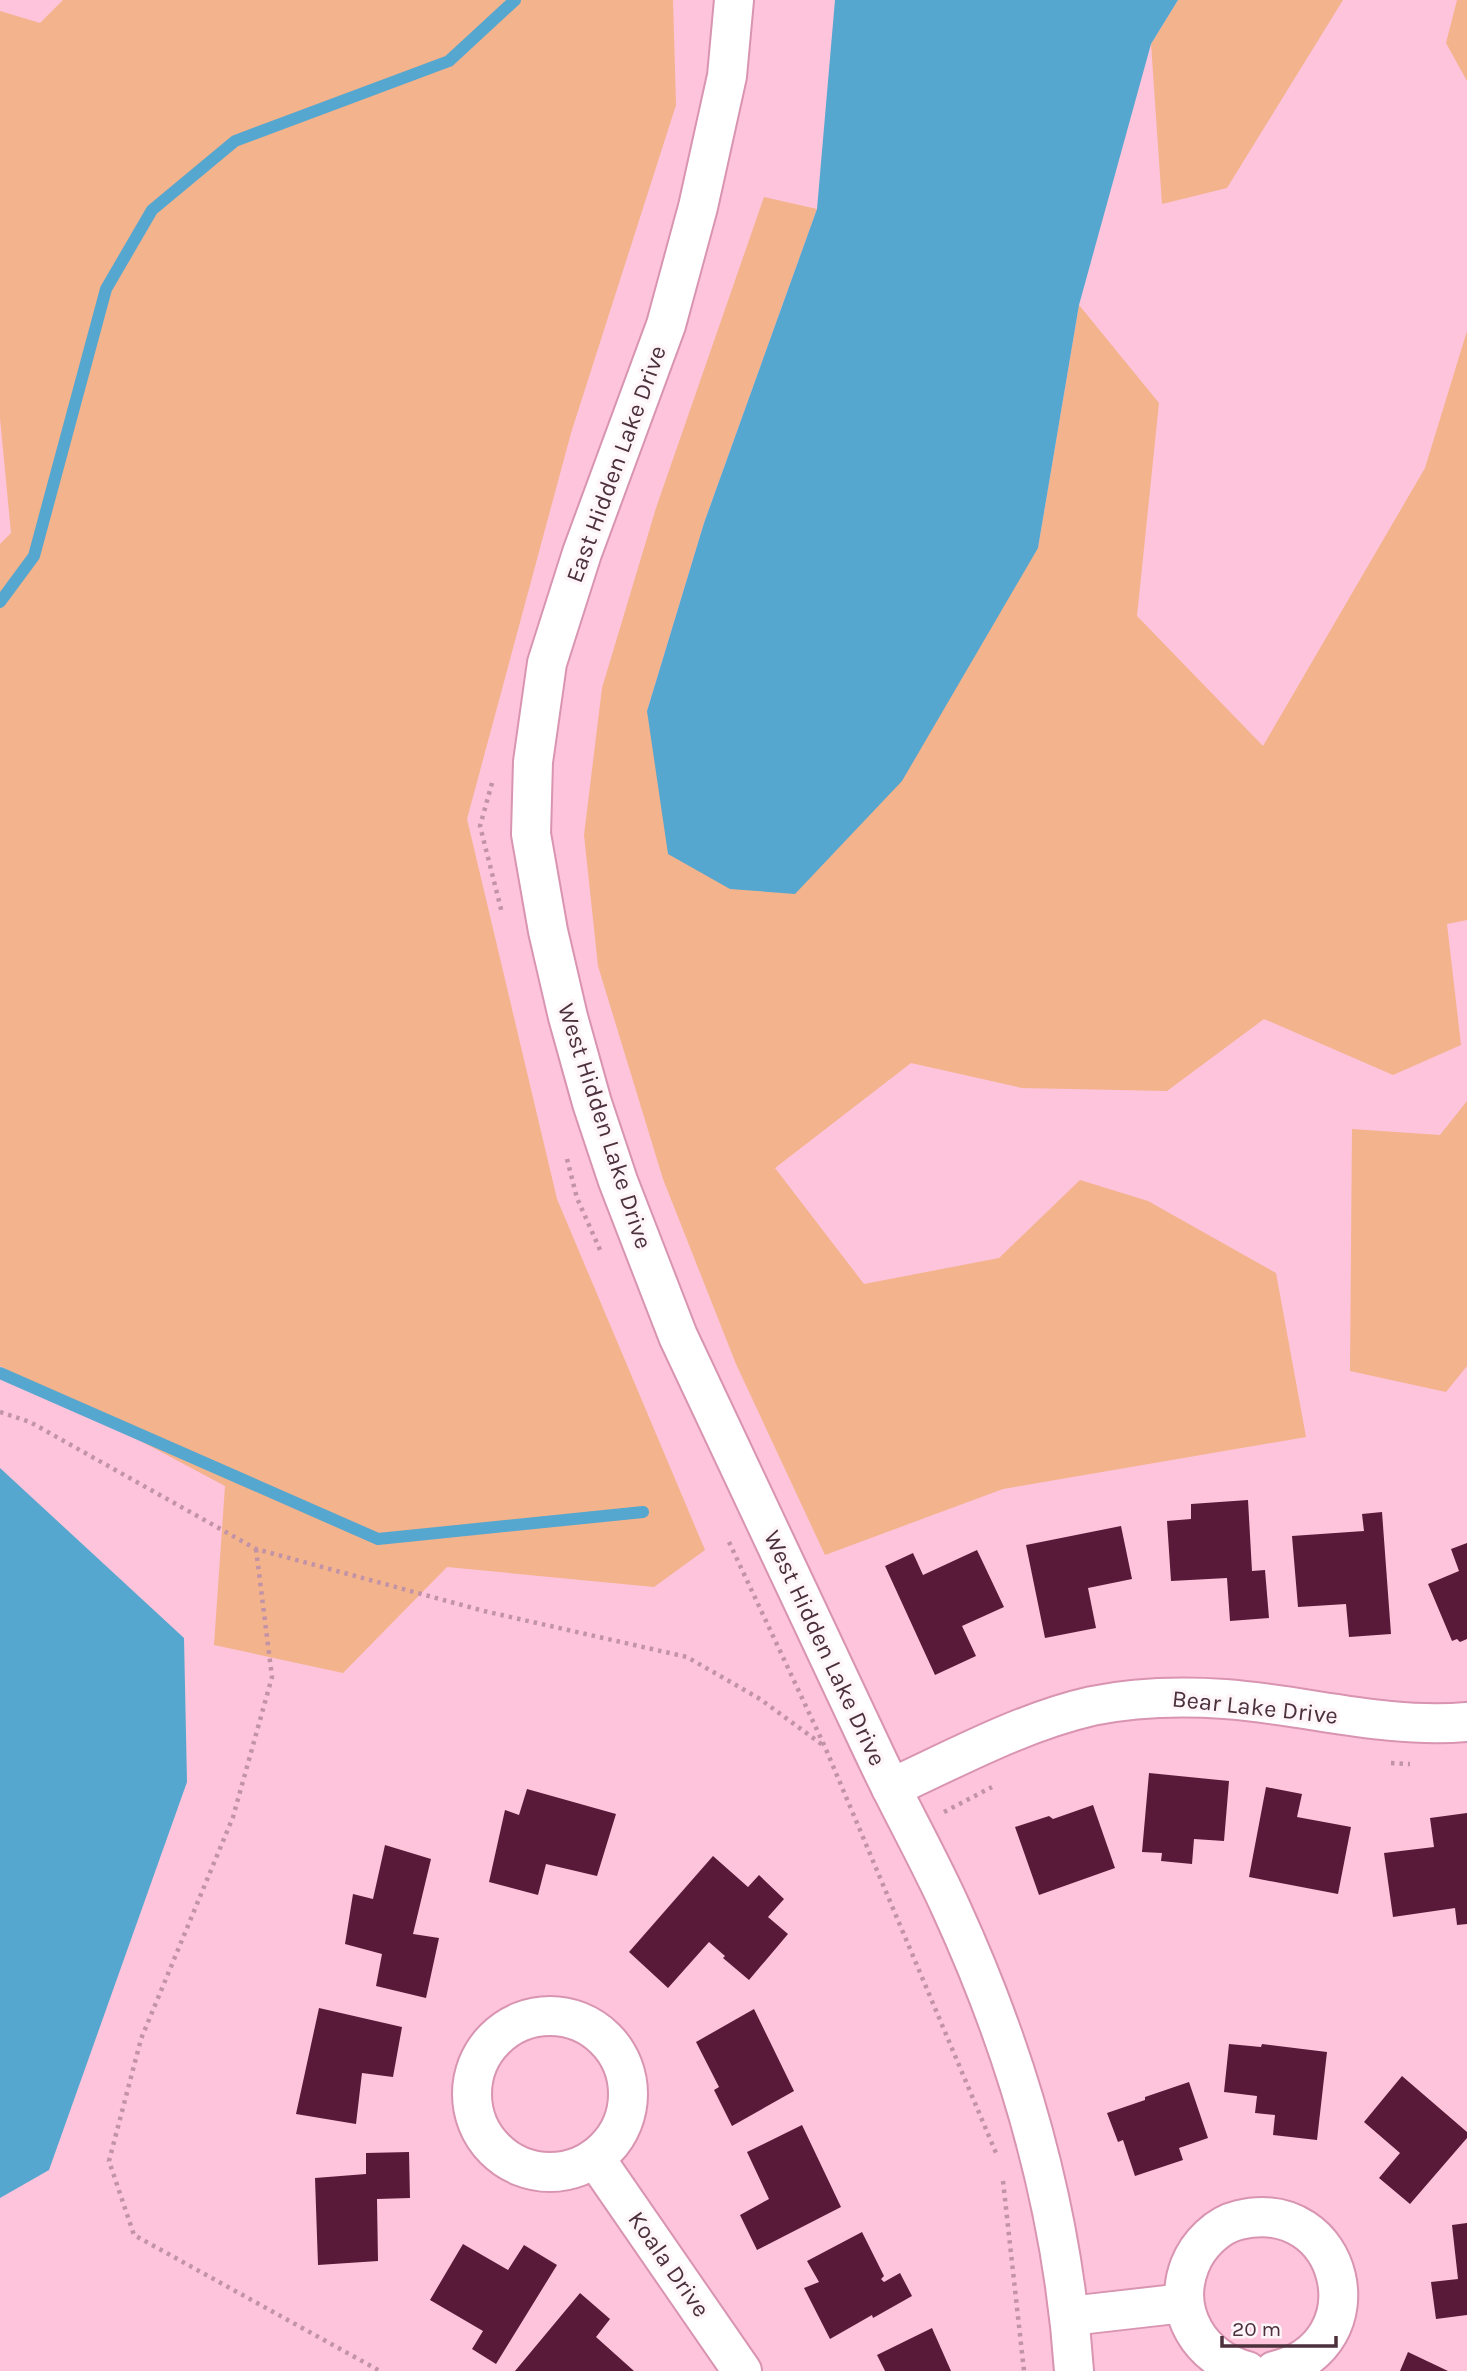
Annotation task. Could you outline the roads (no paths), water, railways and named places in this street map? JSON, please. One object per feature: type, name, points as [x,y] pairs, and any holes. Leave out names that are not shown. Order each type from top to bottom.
[{"type":"street","name":"East Hidden Lake Drive","points":[[548,931],[531,834],[533,762],[547,663],[582,553],[666,326],[698,207],[727,76],[734,0]]},
{"type":"street","name":"West Hidden Lake Drive","points":[[548,931],[592,1103],[618,1181],[678,1336],[891,1787],[951,1906],[1014,2068],[1038,2149],[1057,2232],[1070,2316],[1074,2371]]},
{"type":"street","name":"Bear Lake Drive","points":[[891,1787],[1050,1719],[1091,1707],[1134,1699],[1180,1697],[1227,1700],[1398,1723],[1433,1725],[1467,1722]]},
{"type":"street","points":[[544,2016],[563,2017],[583,2023],[600,2034],[614,2049],[624,2067],[628,2107],[611,2144],[595,2158],[577,2167],[537,2171],[500,2154],[486,2139],[472,2101],[473,2081],[479,2061],[490,2044],[505,2030],[523,2020],[544,2016]]},
{"type":"street","name":"Koala Drive","points":[[595,2158],[742,2371]]},
{"type":"street","points":[[1247,2371],[1230,2366],[1213,2355],[1199,2340],[1189,2323],[1184,2303],[1184,2283],[1190,2263],[1201,2245],[1215,2231],[1233,2221],[1253,2217],[1273,2217],[1293,2223],[1310,2233],[1324,2248],[1334,2266],[1339,2286],[1339,2306],[1333,2326],[1323,2343],[1299,2362],[1274,2371]]},
{"type":"street","points":[[1070,2316],[1184,2303]]},
{"type":"water","points":[[835,0],[1178,0],[1151,44],[1079,305],[1038,548],[902,781],[795,894],[730,889],[668,854],[647,711],[704,523],[817,209]]},
{"type":"water","points":[[0,1468],[184,1638],[187,1782],[49,2170],[0,2198]]},
{"type":"waterway","points":[[0,602],[34,556],[106,289],[152,210],[235,141],[449,61],[515,0]]},
{"type":"waterway","points":[[0,1373],[378,1539],[643,1512]]}]
